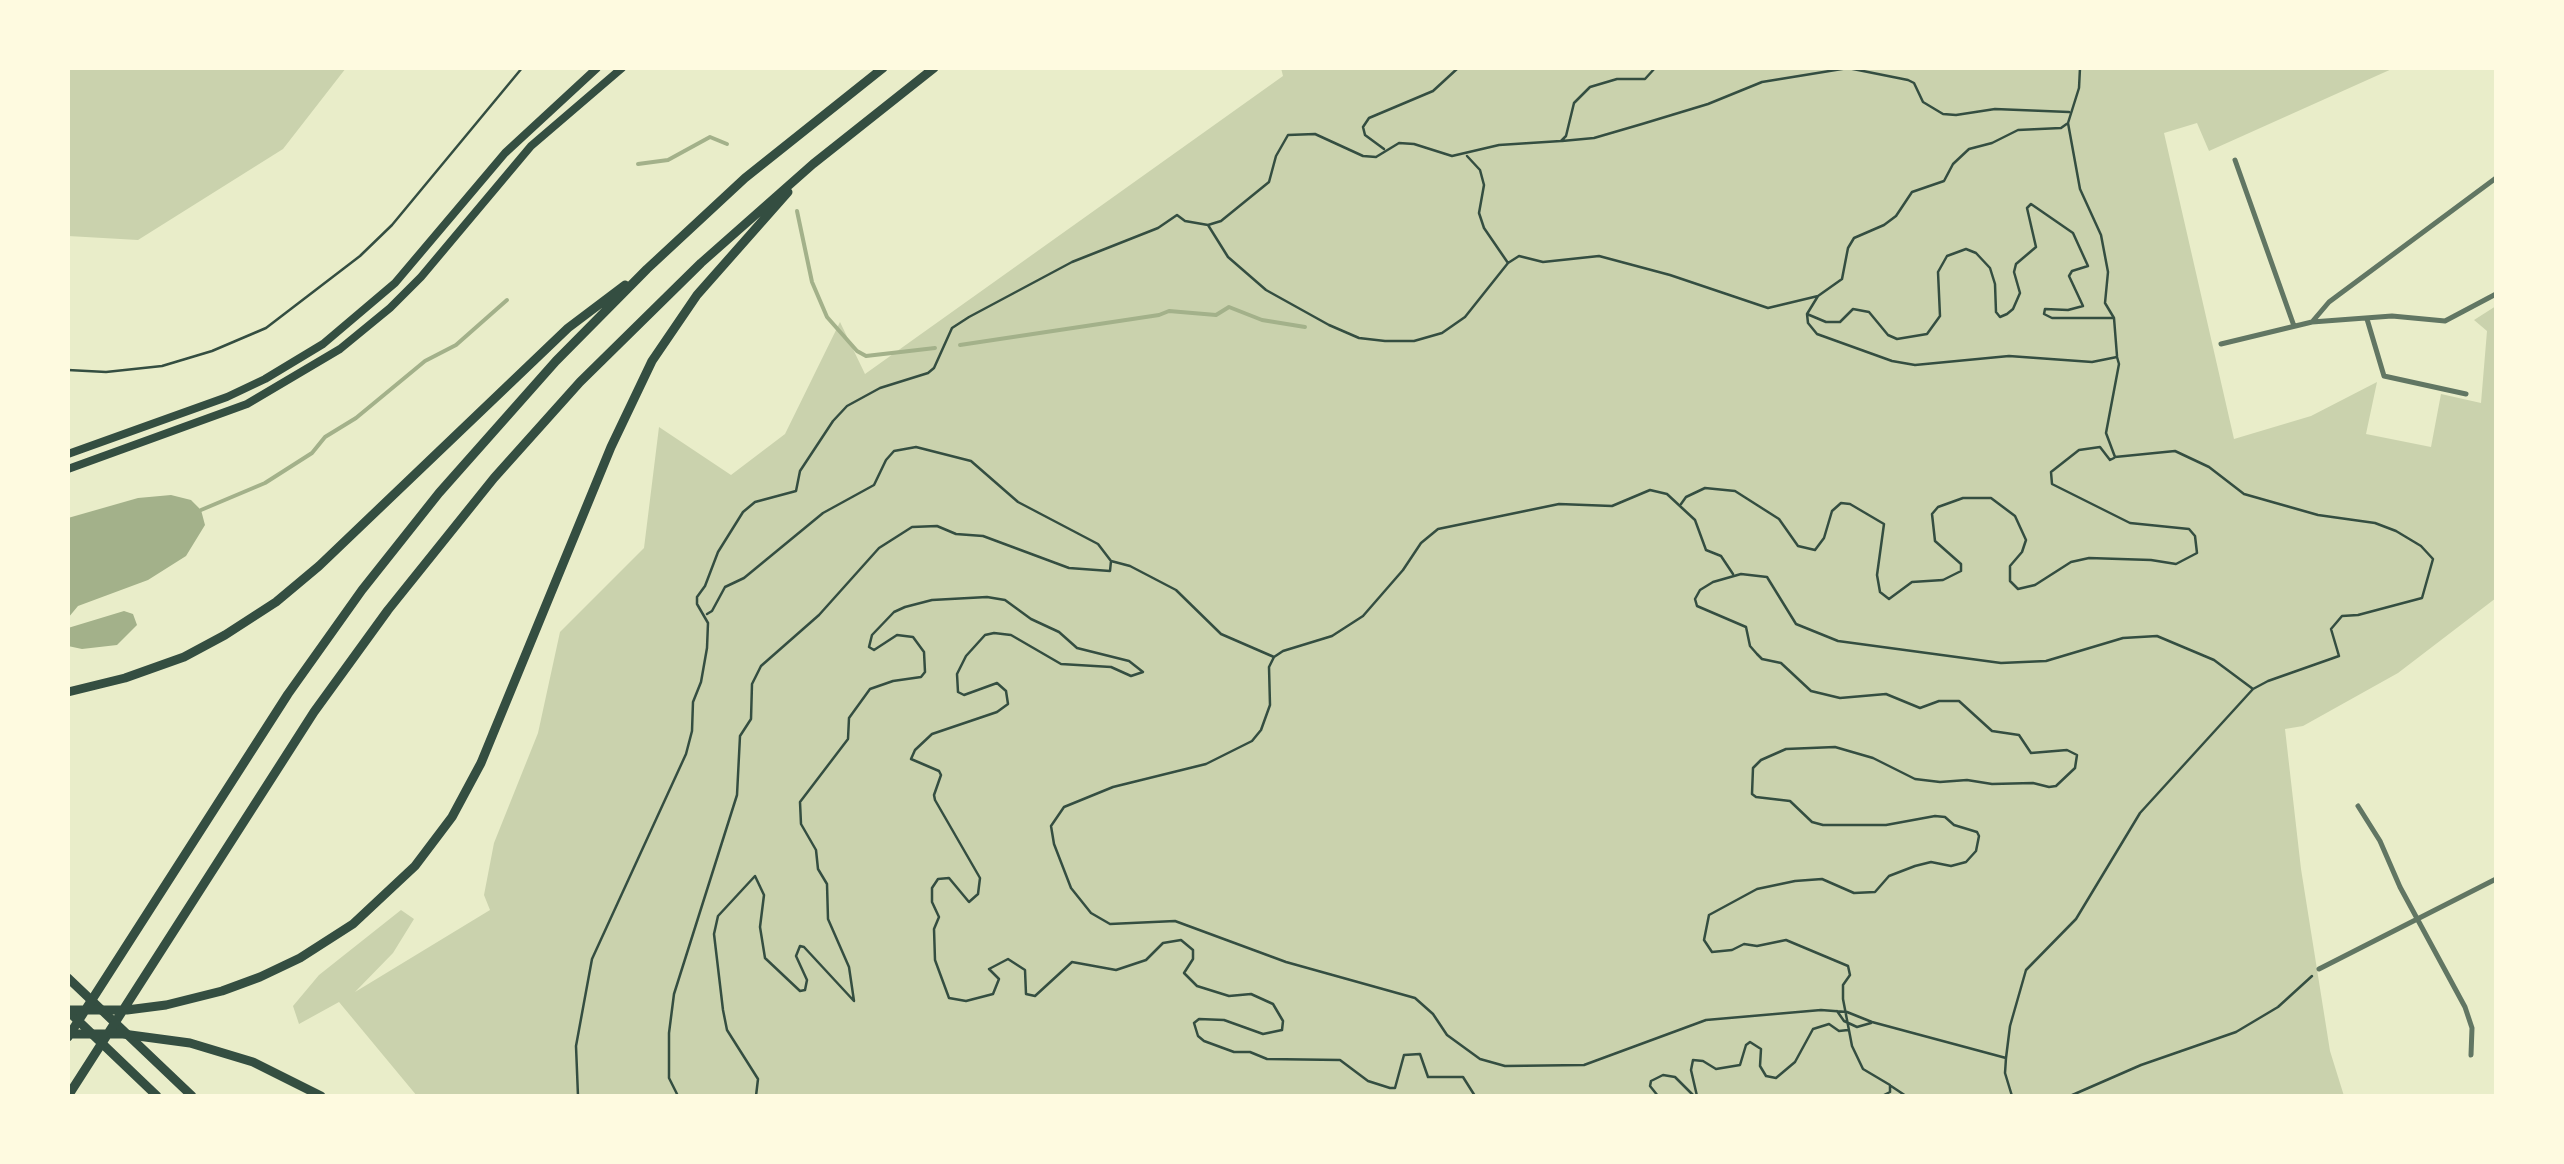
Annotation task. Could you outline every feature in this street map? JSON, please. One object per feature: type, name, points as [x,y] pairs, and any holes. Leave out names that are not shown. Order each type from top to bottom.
[{"type":"highway","points":[[68,1036],[264,730],[380,568],[516,404],[648,269],[745,178],[883,68]]},
{"type":"highway","points":[[68,1096],[314,712],[467,510],[551,413],[640,321],[813,164],[934,68]]},
{"type":"highway","points":[[68,1010],[149,1008],[222,992],[300,958],[370,911],[428,850],[452,817],[481,763],[616,434],[652,361],[707,282],[813,164]]},
{"type":"highway","points":[[68,692],[168,663],[225,636],[276,602],[319,566],[568,328],[648,269]]},
{"type":"highway","points":[[68,978],[192,1096]]},
{"type":"highway","points":[[68,1010],[157,1096]]},
{"type":"highway","points":[[68,1036],[123,1034],[185,1042],[253,1062],[321,1096]]},
{"type":"main road","points":[[68,454],[227,397],[323,344],[395,283],[505,153],[597,68]]},
{"type":"main road","points":[[68,468],[237,408],[288,383],[340,349],[422,276],[531,146],[622,68]]},
{"type":"street","points":[[2235,160],[2294,326]]},
{"type":"street","points":[[2312,322],[2329,302],[2496,178]]},
{"type":"street","points":[[2221,344],[2312,322],[2392,316],[2445,321],[2496,294]]},
{"type":"street","points":[[2367,319],[2384,376],[2466,394]]},
{"type":"street","points":[[2358,806],[2380,841],[2470,1021],[2471,1055]]},
{"type":"street","points":[[2319,969],[2496,878]]},
{"type":"path","points":[[68,370],[106,372],[162,366],[212,352],[266,328],[360,256],[392,225],[522,68]]},
{"type":"path","points":[[1385,149],[1365,135],[1363,127],[1369,118],[1433,90],[1458,68]]},
{"type":"path","points":[[1562,141],[1574,103],[1590,87],[1617,79],[1645,79],[1655,68]]},
{"type":"path","points":[[578,1096],[576,1046],[592,959],[686,754],[692,731],[693,702],[707,648],[706,614],[697,604],[697,596],[743,512],[755,502],[796,491],[800,471],[833,420],[848,406],[880,388],[928,373],[952,328],[1034,281],[1158,228],[1177,215],[1185,221],[1208,225],[1221,221],[1269,182],[1276,156],[1288,135],[1314,134],[1363,156],[1376,157],[1399,143],[1452,156],[1466,155],[1499,145],[1594,138],[1708,104],[1762,82],[1848,68],[1908,80],[1914,83],[1922,102],[1943,114],[1995,108],[2070,112]]},
{"type":"path","points":[[2086,68],[2080,70],[2068,123],[2080,189],[2100,236],[2108,272],[2106,303],[2114,318],[2119,364],[2106,432],[2115,457]]},
{"type":"path","points":[[1208,225],[1228,256],[1266,290],[1344,331],[1386,342],[1414,341],[1442,333],[1481,301],[1508,263],[1519,256],[1542,262],[1599,256],[1768,308],[1818,296],[1842,279],[1854,238],[1896,216],[1912,192],[1944,181],[1953,164],[1969,150],[2018,130],[2061,128],[2068,123]]},
{"type":"path","points":[[1466,155],[1480,170],[1484,184],[1479,214],[1484,228],[1508,263]]},
{"type":"path","points":[[1807,314],[1826,322],[1840,322],[1854,309],[1869,312],[1897,340],[1927,334],[1940,316],[1938,272],[1948,256],[1966,249],[1976,253],[1990,268],[1996,312],[2000,316],[2008,314],[2020,293],[2014,272],[2016,264],[2036,247],[2027,208],[2031,204],[2074,233],[2088,266],[2072,271],[2069,276],[2082,306],[2046,309],[2044,314],[2066,319],[2114,318]]},
{"type":"path","points":[[1818,296],[1807,314],[1817,334],[1892,361],[1915,364],[2009,356],[2092,362],[2117,357]]},
{"type":"path","points":[[706,614],[712,611],[725,587],[744,578],[823,512],[874,485],[886,460],[902,447],[971,460],[1005,493],[1098,544],[1111,560],[1176,590],[1222,634],[1274,657]]},
{"type":"path","points":[[1680,505],[1686,497],[1705,488],[1735,491],[1779,518],[1798,546],[1815,550],[1824,538],[1832,511],[1842,503],[1850,504],[1884,524],[1877,574],[1880,592],[1889,598],[1912,582],[1942,580],[1962,571],[1961,564],[1935,542],[1932,514],[1938,507],[1964,498],[1991,498],[2015,516],[2026,540],[2010,566],[2010,581],[2018,588],[2034,584],[2071,562],[2089,558],[2176,564],[2197,553],[2190,529],[2130,523],[2052,484],[2051,472],[2079,450],[2100,447],[2110,460],[2175,451],[2209,467],[2244,494],[2318,515],[2374,523],[2408,538],[2433,559],[2422,598],[2342,616],[2331,629],[2339,656],[2268,681],[2254,690],[2140,814],[2076,918],[2026,970],[2010,1026],[2006,1058],[2005,1073],[2012,1096]]},
{"type":"path","points":[[1734,575],[1721,556],[1706,550],[1695,520],[1667,494],[1650,490],[1612,506],[1559,504],[1438,529],[1421,543],[1362,616],[1332,636],[1274,657],[1269,668],[1267,717],[1252,741],[1240,750],[1206,764],[1113,787],[1064,807],[1051,826],[1071,888],[1091,913],[1119,926],[1176,921],[1286,962],[1415,998],[1447,1034],[1480,1059],[1506,1066],[1584,1065],[1706,1020],[1837,1011],[2006,1058]]},
{"type":"path","points":[[678,1096],[669,1078],[674,994],[737,795],[740,736],[751,719],[752,684],[760,666],[820,615],[880,548],[912,528],[936,526],[956,534],[984,536],[1068,568],[1110,571],[1111,560]]},
{"type":"path","points":[[1906,1096],[1863,1069],[1852,1046],[1843,1011],[1848,966],[1786,940],[1712,952],[1704,940],[1709,915],[1757,889],[1795,881],[1822,879],[1854,892],[1875,892],[1889,876],[1914,866],[1966,862],[1976,851],[1979,836],[1954,826],[1946,817],[1935,816],[1886,825],[1824,826],[1812,822],[1790,801],[1752,794],[1753,768],[1786,748],[1835,747],[1872,758],[1915,779],[2033,783],[2049,787],[2056,786],[2075,768],[2077,754],[2067,750],[2031,753],[2019,735],[1992,731],[1959,702],[1938,701],[1920,708],[1886,694],[1840,698],[1811,692],[1781,663],[1757,654],[1750,646],[1746,627],[1697,606],[1696,598],[1706,586],[1734,575],[1767,577],[1796,624],[1855,645],[1890,646],[2014,664],[2046,661],[2142,634],[2214,660],[2254,690]]},
{"type":"path","points":[[756,1096],[758,1079],[728,1030],[723,1010],[714,934],[718,916],[756,876],[764,896],[760,927],[765,958],[800,991],[806,990],[807,980],[796,956],[800,946],[804,947],[854,1002],[849,967],[828,919],[827,884],[818,870],[816,850],[801,824],[800,802],[848,739],[849,718],[870,689],[925,672],[924,652],[913,637],[898,635],[874,650],[868,646],[872,635],[894,612],[905,607],[932,600],[987,597],[1004,600],[1059,632],[1077,648],[1128,661],[1143,672],[1131,676],[1111,667],[1061,664],[1011,636],[994,633],[985,636],[966,656],[957,674],[958,692],[964,695],[997,683],[1006,691],[1008,704],[997,712],[932,734],[911,758],[939,770],[935,800],[980,878],[978,894],[969,902],[949,878],[938,878],[932,888],[932,902],[939,917],[934,929],[935,960],[949,998],[966,1001],[992,994],[1000,980],[989,969],[1008,958],[1025,970],[1026,994],[1035,996],[1072,962],[1122,968],[1146,960],[1156,946],[1181,940],[1192,950],[1193,959],[1184,972],[1197,986],[1229,996],[1251,994],[1273,1004],[1283,1021],[1282,1030],[1264,1034],[1224,1020],[1199,1020],[1194,1023],[1204,1041],[1266,1058],[1340,1060],[1368,1080],[1390,1088],[1395,1088],[1404,1056],[1420,1054],[1428,1078],[1463,1077],[1475,1096]]},
{"type":"path","points":[[2070,1096],[2259,1020],[2319,969]]},
{"type":"path","points":[[1837,1011],[1848,1023],[1862,1027],[1872,1022]]},
{"type":"path","points":[[1696,1096],[1693,1060],[1716,1069],[1740,1065],[1750,1042],[1761,1049],[1760,1066],[1766,1076],[1776,1078],[1796,1062],[1813,1029],[1829,1024],[1839,1031],[1849,1030]]},
{"type":"path","points":[[1658,1096],[1650,1086],[1651,1081],[1663,1075],[1675,1077],[1696,1096]]},
{"type":"path","points":[[1882,1096],[1890,1092],[1890,1085]]},
{"type":"shaded area","points":[[68,68],[346,68],[283,149],[138,240],[68,236]]},
{"type":"shaded area","points":[[1281,68],[2394,68],[2209,151],[2197,123],[2164,133],[2234,439],[2311,416],[2377,382],[2366,434],[2431,447],[2441,394],[2481,403],[2487,331],[2474,320],[2496,306],[2496,598],[2398,673],[2303,726],[2285,729],[2301,869],[2330,1051],[2344,1096],[417,1096],[339,1002],[299,1024],[293,1006],[319,975],[401,910],[414,919],[393,953],[355,992],[490,910],[484,895],[494,843],[538,733],[560,632],[644,548],[659,427],[731,475],[785,434],[840,322],[865,374],[1283,76]]},
{"type":"shaded area","points":[[171,495],[191,500],[201,510],[205,525],[186,556],[148,580],[78,606],[68,618],[68,518],[138,498]]},
{"type":"shaded area","points":[[124,611],[133,614],[137,625],[117,645],[82,649],[68,646],[68,628]]},
{"type":"waterway","points":[[638,164],[668,160],[710,137],[727,144]]},
{"type":"waterway","points":[[797,211],[812,282],[827,317],[857,351],[866,356],[935,348]]},
{"type":"waterway","points":[[201,510],[265,483],[312,453],[325,437],[356,418],[425,361],[456,345],[507,300]]},
{"type":"waterway","points":[[960,345],[1169,311],[1216,315],[1229,307],[1262,320],[1305,327]]}]
